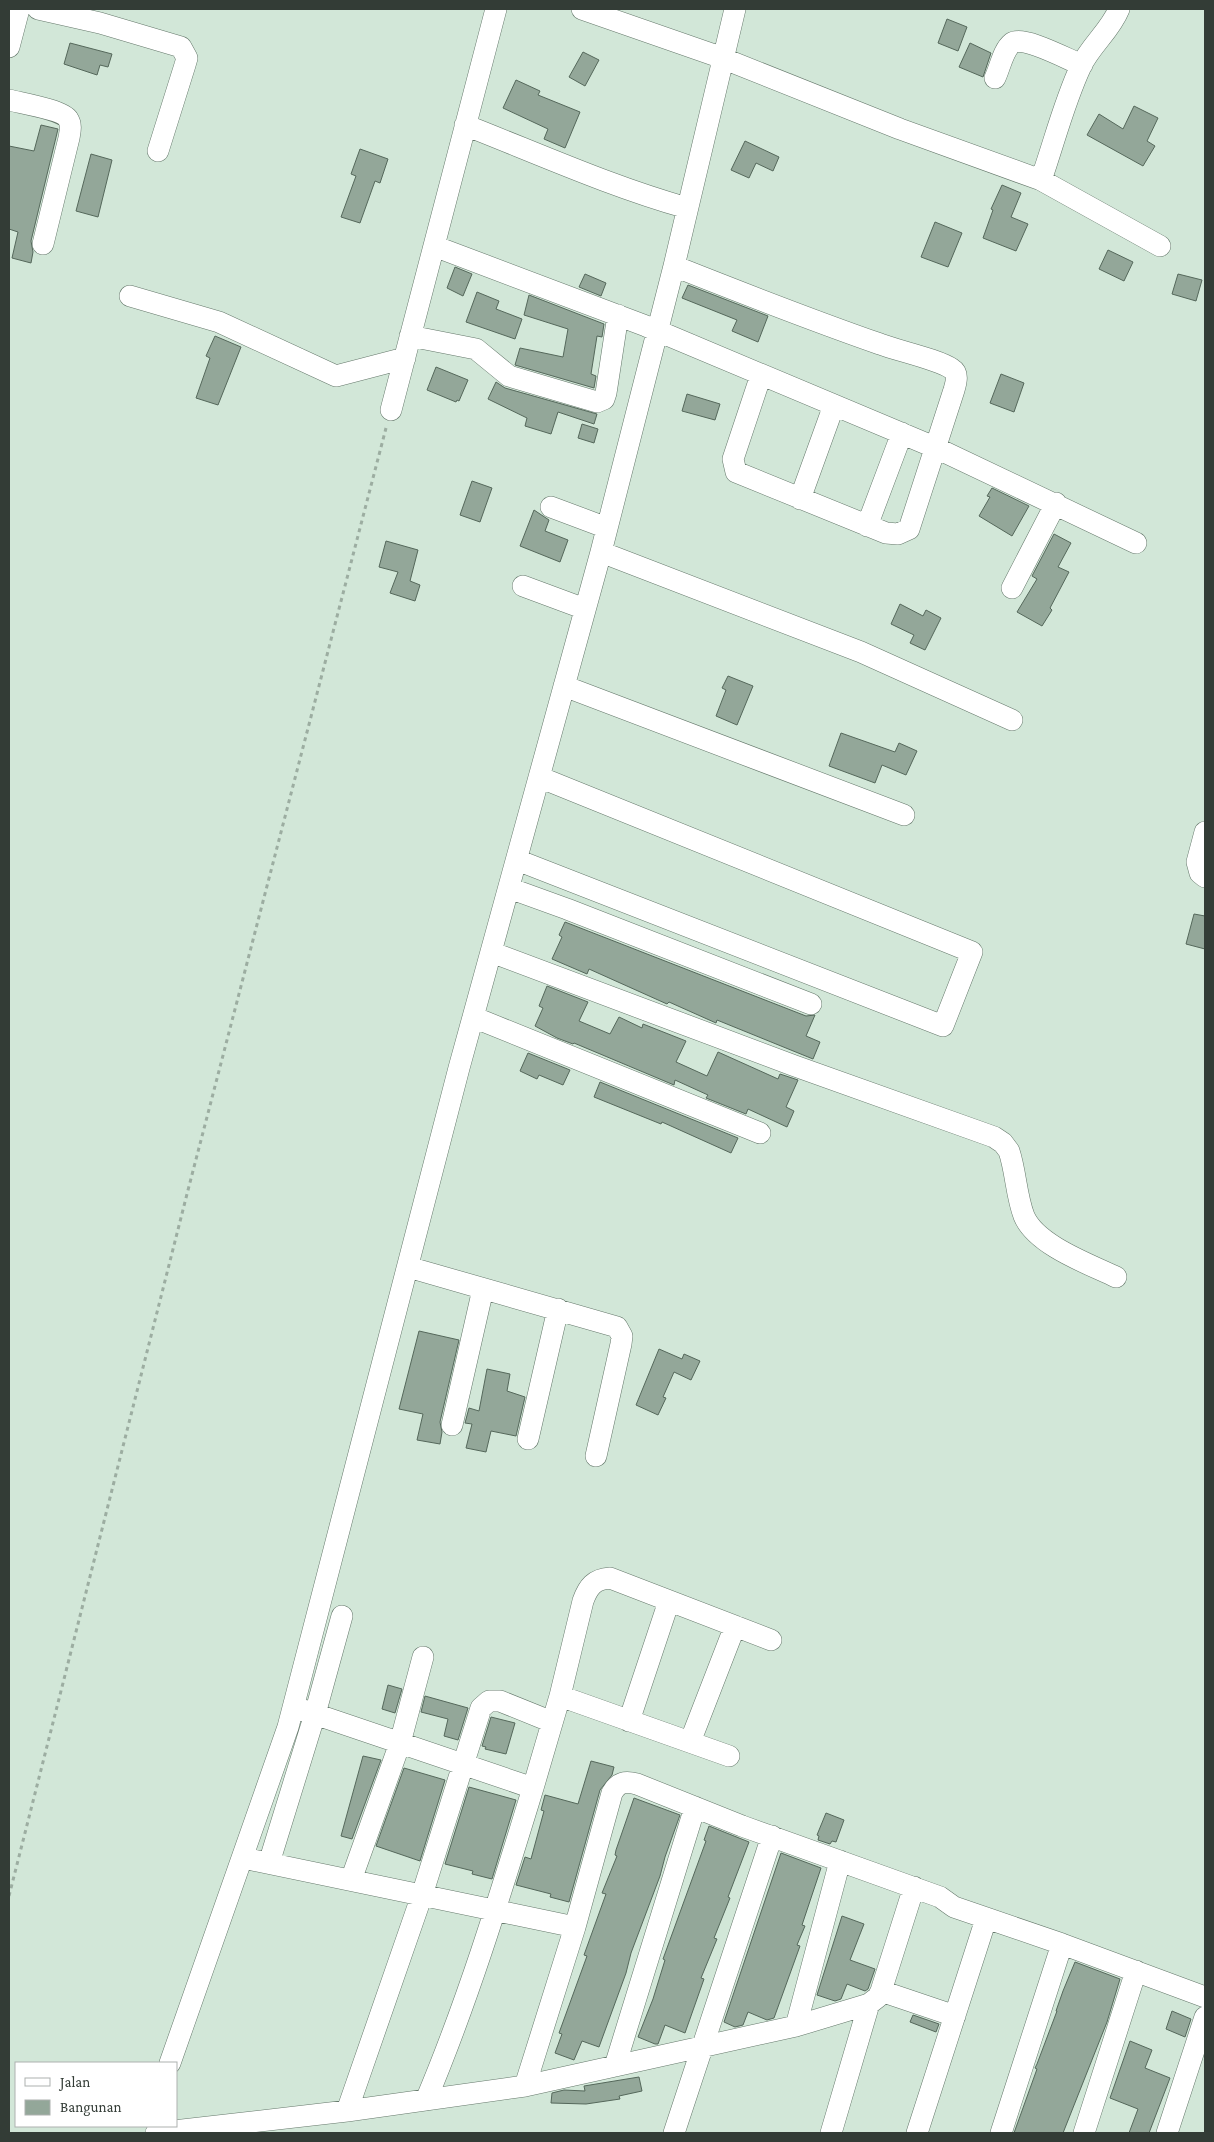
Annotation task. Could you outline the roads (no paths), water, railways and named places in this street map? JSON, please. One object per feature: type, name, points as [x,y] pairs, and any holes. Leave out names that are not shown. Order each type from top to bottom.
[{"type":"street","points":[[9,47],[19,9]]},
{"type":"street","points":[[38,9],[100,23],[181,47],[186,58],[185,65],[158,151]]},
{"type":"street","points":[[391,410],[496,9]]},
{"type":"street","points":[[582,9],[712,55],[900,129],[1041,180],[1160,246]]},
{"type":"street","points":[[410,336],[476,349],[508,376],[597,402],[604,398],[637,323],[674,266],[683,207],[712,55],[735,9]]},
{"type":"street","points":[[1041,180],[1071,90],[1082,65],[1091,48],[1109,28],[1119,9]]},
{"type":"street","points":[[996,78],[1006,50],[1017,40],[1082,65]]},
{"type":"street","points":[[9,100],[60,113],[68,119],[70,124],[69,138],[43,244]]},
{"type":"street","points":[[465,125],[657,200],[683,207]]},
{"type":"street","points":[[434,246],[637,323],[902,433],[1056,503],[1136,543]]},
{"type":"street","points":[[674,266],[880,344],[952,369],[955,372],[956,381],[909,529],[898,534],[886,534],[736,472],[733,458],[761,375]]},
{"type":"street","points":[[130,296],[219,322],[336,376],[405,358]]},
{"type":"street","points":[[170,2062],[243,1858],[294,1707],[473,1017],[564,686],[580,608],[601,552],[601,527],[637,323]]},
{"type":"street","points":[[800,498],[834,405]]},
{"type":"street","points":[[867,526],[902,433]]},
{"type":"street","points":[[1012,588],[1056,503]]},
{"type":"street","points":[[557,509],[601,527]]},
{"type":"street","points":[[601,552],[861,652],[1012,720]]},
{"type":"street","points":[[532,589],[580,608]]},
{"type":"street","points":[[564,686],[904,815]]},
{"type":"street","points":[[517,860],[944,1026],[972,952],[539,777]]},
{"type":"street","points":[[1205,832],[1197,862],[1200,874],[1205,877]]},
{"type":"street","points":[[509,888],[567,908],[812,1004]]},
{"type":"street","points":[[491,952],[994,1137],[1003,1143],[1009,1151],[1024,1216],[1037,1234],[1069,1254],[1116,1277]]},
{"type":"street","points":[[473,1017],[760,1133]]},
{"type":"street","points":[[408,1267],[617,1327],[622,1336],[596,1456]]},
{"type":"street","points":[[452,1425],[484,1289]]},
{"type":"street","points":[[528,1440],[558,1309]]},
{"type":"street","points":[[426,2100],[440,2068],[495,1910],[560,1696],[587,1589],[593,1582],[602,1578],[610,1578],[771,1640]]},
{"type":"street","points":[[629,1721],[669,1601]]},
{"type":"street","points":[[269,1863],[315,1714],[342,1616]]},
{"type":"street","points":[[690,1742],[735,1626]]},
{"type":"street","points":[[350,1880],[400,1743],[423,1657]]},
{"type":"street","points":[[560,1696],[729,1756]]},
{"type":"street","points":[[348,2111],[422,1895],[481,1708],[488,1702],[500,1701],[552,1722]]},
{"type":"street","points":[[294,1707],[533,1788]]},
{"type":"street","points":[[525,2086],[575,1927],[612,1793],[623,1782],[637,1784],[695,1808],[940,1897],[954,1907],[1062,1944],[1205,1997]]},
{"type":"street","points":[[615,2066],[695,1808]]},
{"type":"street","points":[[674,2133],[772,1836]]},
{"type":"street","points":[[243,1858],[575,1927]]},
{"type":"street","points":[[796,2026],[840,1861]]},
{"type":"street","points":[[831,2133],[875,1997],[914,1887]]},
{"type":"street","points":[[940,1897],[960,1896],[1025,1917],[1205,1984]]},
{"type":"street","points":[[917,2133],[986,1919]]},
{"type":"street","points":[[1001,2133],[1062,1944]]},
{"type":"street","points":[[1084,2133],[1136,1971]]},
{"type":"street","points":[[156,2133],[348,2111],[525,2086],[796,2026],[875,1997],[955,2016]]},
{"type":"street","points":[[1167,2133],[1205,2017]]}]
